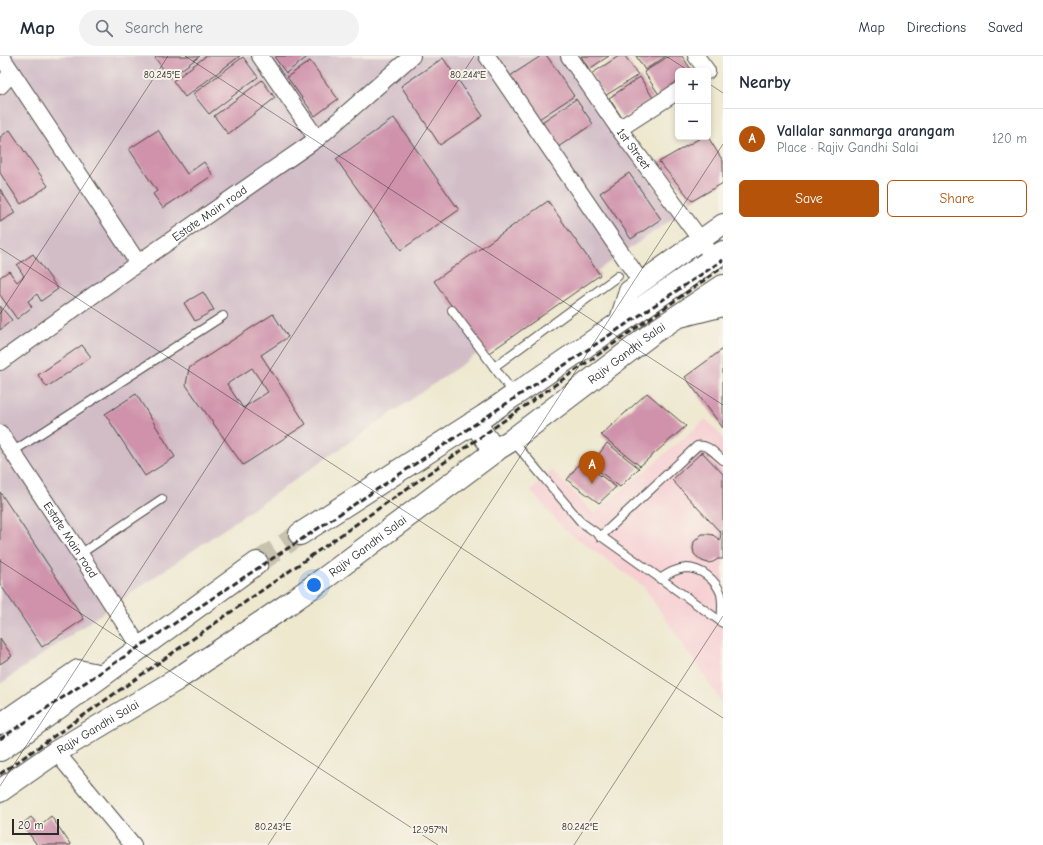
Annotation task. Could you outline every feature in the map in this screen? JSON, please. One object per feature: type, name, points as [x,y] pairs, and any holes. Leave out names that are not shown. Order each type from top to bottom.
[{"type":"main road","points":[[300,534],[479,419],[719,255]]},
{"type":"main road","name":"Rajiv Gandhi Salai","points":[[0,791],[56,752],[176,680],[287,605],[654,332],[723,286]]},
{"type":"main road","points":[[479,419],[504,445]]},
{"type":"main road","points":[[0,750],[257,563]]},
{"type":"street","points":[[1,56],[138,263]]},
{"type":"street","points":[[260,56],[317,139]]},
{"type":"street","name":"Estate Main road","points":[[0,362],[138,263],[317,139],[412,56]]},
{"type":"street","points":[[487,56],[641,282]]},
{"type":"street","name":"1st Street","points":[[569,56],[619,129],[701,240],[719,255]]},
{"type":"street","points":[[696,56],[705,68]]},
{"type":"street","points":[[0,86],[12,73]]},
{"type":"street","points":[[619,129],[675,93]]},
{"type":"street","points":[[619,323],[629,291],[723,224]]},
{"type":"street","points":[[673,319],[723,306]]},
{"type":"street","name":"Estate Main road","points":[[0,433],[140,648]]},
{"type":"street","points":[[0,724],[78,670],[103,675]]},
{"type":"street","points":[[56,752],[133,845]]},
{"type":"lane","points":[[494,367],[618,276]]},
{"type":"lane","points":[[452,310],[514,395]]},
{"type":"lane","points":[[12,452],[223,316]]},
{"type":"lane","points":[[600,537],[697,446],[701,444],[706,446],[723,460]]},
{"type":"lane","points":[[504,445],[581,522],[722,623]]},
{"type":"lane","points":[[80,554],[162,499]]},
{"type":"lane","points":[[660,579],[667,574],[684,568],[694,569],[707,575],[716,584],[721,594],[723,606],[722,623]]},
{"type":"shaded area","points":[[0,56],[562,56],[675,217],[0,684]]},
{"type":"shaded area","points":[[706,419],[723,438],[723,704],[644,587],[564,529],[531,491],[552,470],[594,514]]},
{"type":"building","points":[[157,56],[200,56],[170,78],[155,58]]},
{"type":"building","points":[[206,56],[240,56],[185,97],[173,81]]},
{"type":"building","points":[[277,56],[305,56],[306,58],[286,73],[275,58]]},
{"type":"building","points":[[541,56],[547,56],[574,96],[539,119],[510,76]]},
{"type":"building","points":[[581,56],[609,56],[589,69]]},
{"type":"building","points":[[619,56],[625,56],[638,75],[605,96],[591,74]]},
{"type":"building","points":[[636,56],[666,56],[645,70]]},
{"type":"building","points":[[669,56],[682,56],[690,68],[675,68],[675,86],[660,96],[644,72]]},
{"type":"building","points":[[243,57],[258,77],[209,114],[193,94]]},
{"type":"building","points":[[443,58],[483,116],[440,145],[401,86]]},
{"type":"building","points":[[310,61],[338,99],[315,116],[287,77]]},
{"type":"building","points":[[640,77],[653,98],[622,118],[609,98]]},
{"type":"building","points":[[262,80],[275,98],[228,134],[214,116]]},
{"type":"building","points":[[576,99],[593,124],[558,147],[542,122]]},
{"type":"building","points":[[394,118],[459,210],[401,250],[336,159]]},
{"type":"building","points":[[10,130],[48,186],[21,204],[0,173],[0,137]]},
{"type":"building","points":[[158,130],[187,174],[204,162],[213,175],[163,208],[153,194],[157,191],[129,149]]},
{"type":"building","points":[[697,140],[710,140],[723,161],[723,183],[692,201],[659,162]]},
{"type":"building","points":[[629,173],[661,219],[631,239],[600,193]]},
{"type":"building","points":[[0,189],[15,213],[0,222]]},
{"type":"building","points":[[548,201],[600,275],[486,355],[434,281]]},
{"type":"building","points":[[33,254],[58,289],[41,301],[37,294],[28,301],[32,307],[17,319],[0,295],[0,277],[9,271],[17,282],[24,276],[17,265]]},
{"type":"building","points":[[203,292],[214,310],[195,321],[184,303]]},
{"type":"building","points":[[0,306],[12,320],[0,330]]},
{"type":"building","points":[[273,314],[288,337],[261,355],[306,424],[243,465],[186,385],[189,368]],"holes":[[[252,368],[268,392],[243,408],[227,384]]]},
{"type":"building","points":[[82,345],[91,357],[47,387],[38,375]]},
{"type":"building","points":[[723,349],[723,428],[685,377]]},
{"type":"building","points":[[647,393],[686,426],[640,466],[601,435]]},
{"type":"building","points":[[136,394],[175,457],[145,476],[105,414]]},
{"type":"building","points":[[607,443],[639,468],[620,487],[591,465]]},
{"type":"building","points":[[702,452],[723,474],[723,559],[718,559],[708,563],[702,561],[694,554],[694,542],[702,534],[713,535],[720,540],[721,533],[672,480]]},
{"type":"building","points":[[581,461],[616,487],[599,503],[567,480]]},
{"type":"building","points":[[0,492],[84,619],[42,647],[0,584]]},
{"type":"building","points":[[0,638],[12,656],[0,664]]},
{"type":"building","points":[[51,816],[71,845],[37,845],[22,824],[31,817],[39,826]]},
{"type":"tunnel","points":[[257,563],[300,534]]},
{"type":"railway","points":[[0,739],[723,260]]},
{"type":"railway","points":[[0,774],[723,267]]},
{"type":"place","name":"Vallalar sanmarga arangam","points":[[592,484]]}]
